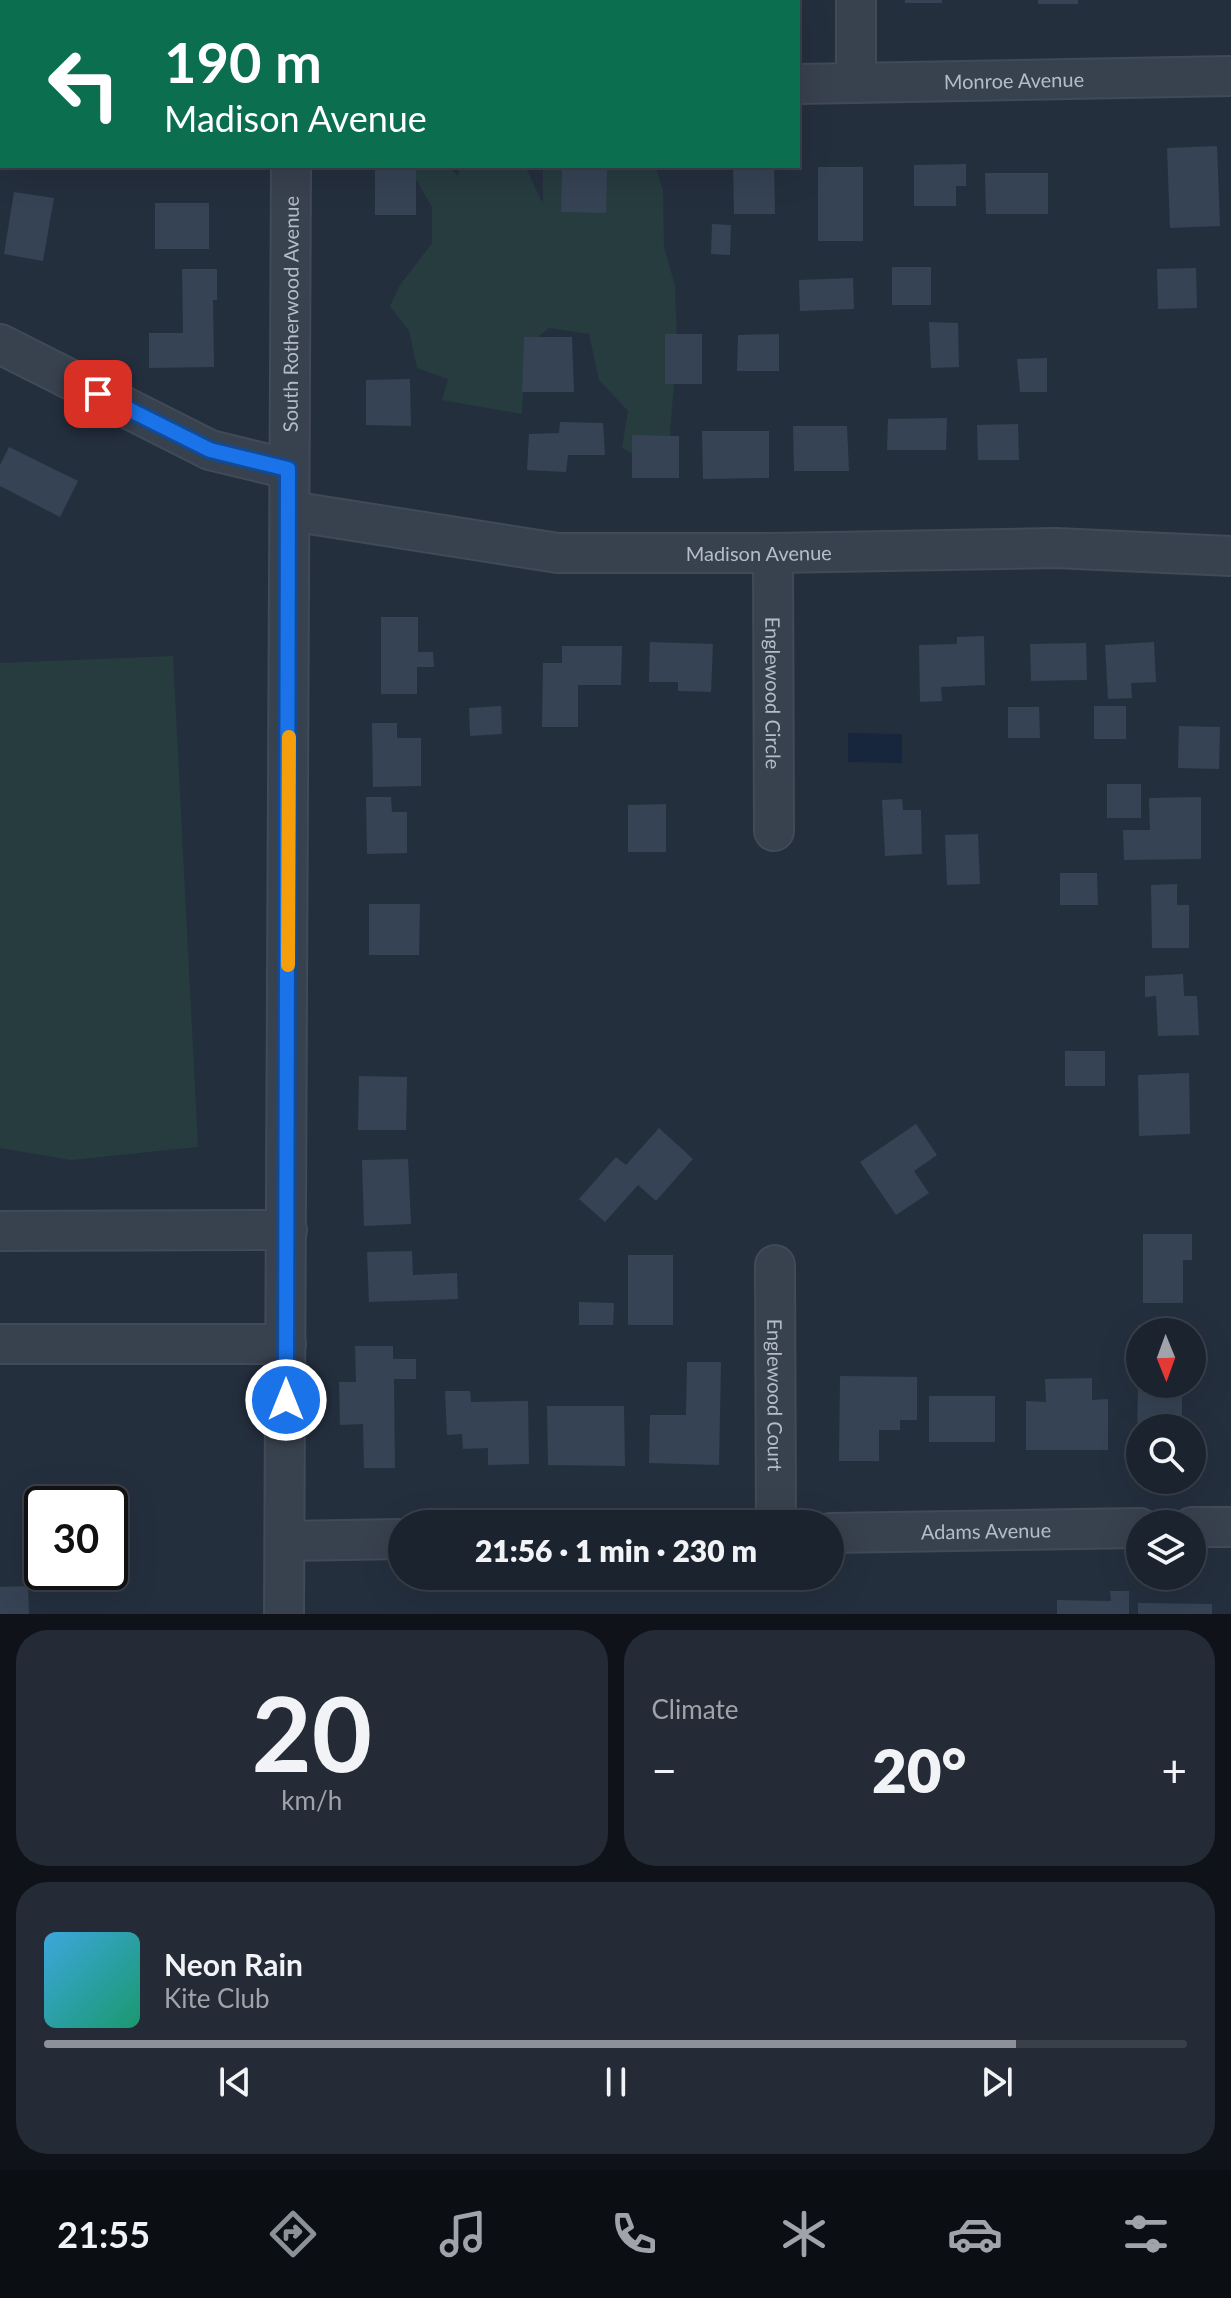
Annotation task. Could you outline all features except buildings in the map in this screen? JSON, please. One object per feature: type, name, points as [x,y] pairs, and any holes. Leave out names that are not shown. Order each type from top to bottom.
[{"type":"street","points":[[856,0],[856,83]]},
{"type":"street","name":"Monroe Avenue","points":[[800,84],[1231,76]]},
{"type":"street","name":"South Rotherwood Avenue","points":[[284,1614],[291,168]]},
{"type":"street","points":[[0,344],[210,450],[288,469]]},
{"type":"street","name":"Madison Avenue","points":[[290,511],[558,553],[1056,548],[1231,556]]},
{"type":"street","name":"Englewood Circle","points":[[773,553],[774,831]]},
{"type":"street","points":[[0,1231],[287,1230]]},
{"type":"street","name":"Englewood Court","points":[[775,1265],[776,1510]]},
{"type":"street","points":[[0,1344],[286,1344]]},
{"type":"street","points":[[1206,1527],[1231,1527]]},
{"type":"street","name":"Adams Avenue","points":[[844,1533],[1126,1528]]},
{"type":"street","points":[[285,1541],[388,1539]]},
{"type":"green space","points":[[409,168],[449,168],[458,176],[460,168],[526,168],[543,204],[543,168],[656,168],[663,190],[664,248],[675,285],[677,344],[667,473],[622,448],[628,411],[599,380],[589,334],[549,328],[525,347],[522,414],[442,400],[448,379],[417,368],[409,331],[390,306],[400,285],[432,243],[432,207]]},
{"type":"green space","points":[[173,656],[198,1147],[71,1160],[0,1148],[0,663]]},
{"type":"water","points":[[848,733],[902,734],[902,763],[848,762]]},
{"type":"slow traffic","points":[[288,965],[289,737]]},
{"type":"route","points":[[98,394],[210,450],[288,469],[286,1400]]}]
